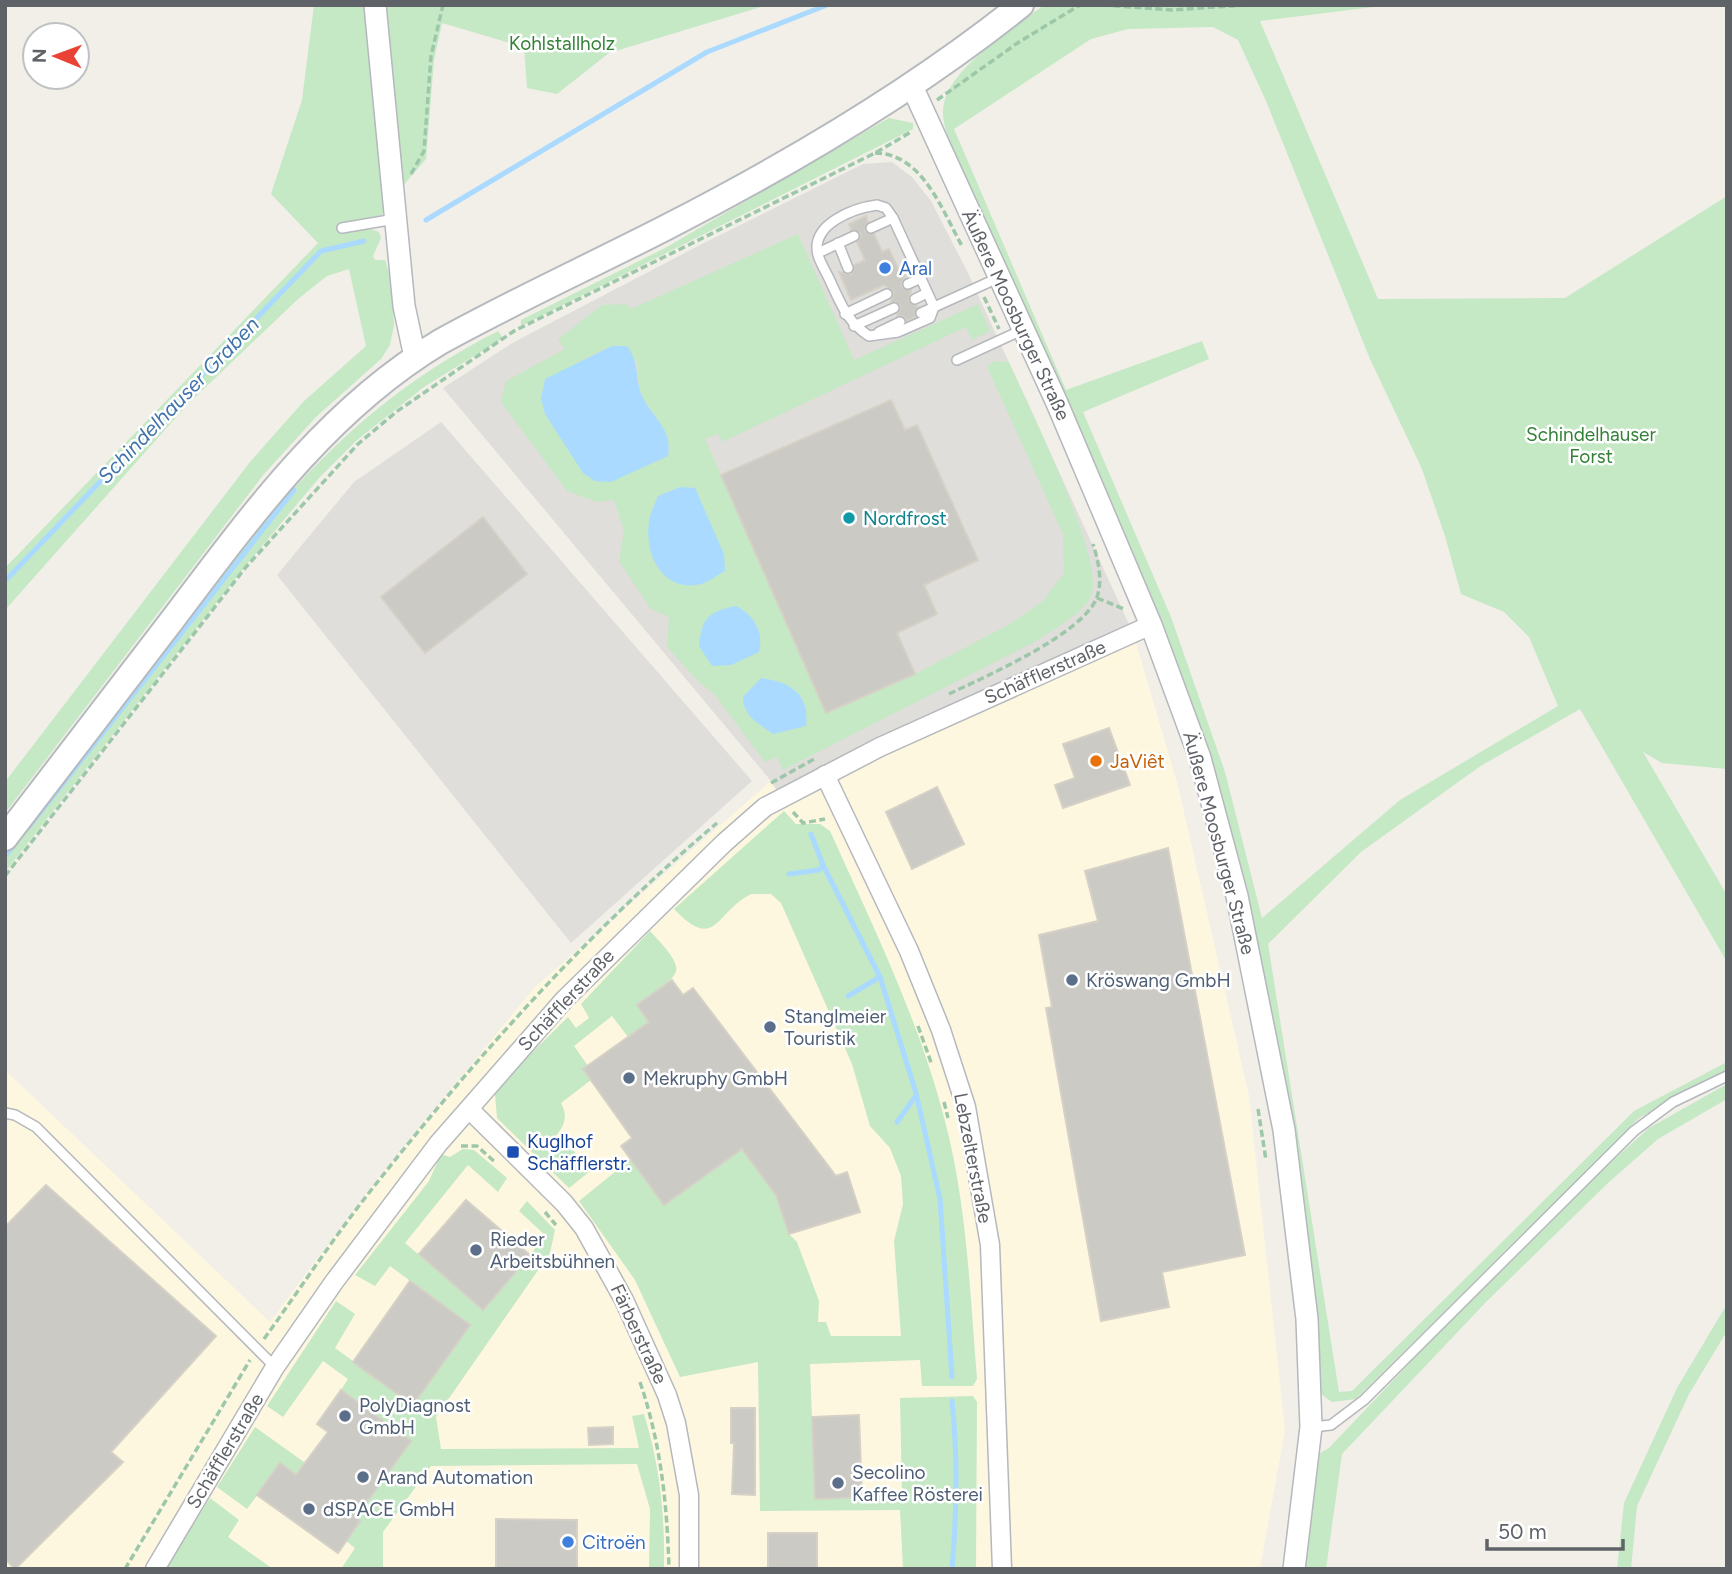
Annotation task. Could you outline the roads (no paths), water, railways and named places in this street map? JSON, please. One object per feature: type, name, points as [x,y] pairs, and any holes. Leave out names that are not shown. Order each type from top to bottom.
[{"type":"main road","points":[[5,838],[282,478],[334,422],[415,357],[480,320],[669,226],[792,157],[911,84],[1021,5]]},
{"type":"street","points":[[375,5],[407,333],[415,357]]},
{"type":"street","name":"Äußere Moosburger Straße","points":[[911,84],[927,116],[988,283],[1013,334],[1057,403],[1142,629],[1200,758],[1237,896],[1284,1130],[1305,1298],[1311,1427],[1294,1569]]},
{"type":"street","name":"Schäfflerstraße","points":[[155,1569],[275,1367],[334,1282],[438,1144],[532,1035],[621,941],[765,807],[880,747],[1142,629]]},
{"type":"street","name":"Lebzelterstraße","points":[[825,775],[909,951],[941,1030],[966,1107],[990,1245],[998,1392],[1002,1569]]},
{"type":"street","name":"Färberstraße","points":[[469,1109],[564,1203],[584,1228],[624,1300],[667,1395],[676,1423],[689,1495],[690,1569]]},
{"type":"lane","points":[[877,205],[886,208],[893,218],[934,307],[930,318],[898,332],[869,336],[854,326],[845,314],[817,253],[820,235],[829,223],[864,206],[877,205]]},
{"type":"lane","points":[[871,228],[893,218]]},
{"type":"lane","points":[[342,228],[396,219]]},
{"type":"lane","points":[[817,253],[854,236]]},
{"type":"lane","points":[[838,243],[848,268]]},
{"type":"lane","points":[[908,284],[921,278]]},
{"type":"lane","points":[[921,313],[988,283]]},
{"type":"lane","points":[[915,299],[927,293]]},
{"type":"lane","points":[[845,314],[862,300],[887,294]]},
{"type":"lane","points":[[854,326],[894,309]]},
{"type":"lane","points":[[869,336],[900,322]]},
{"type":"lane","points":[[957,360],[1013,334]]},
{"type":"lane","points":[[1311,1427],[1331,1425],[1364,1400],[1634,1130],[1674,1102],[1727,1076]]},
{"type":"lane","points":[[5,1113],[15,1115],[36,1127],[275,1367]]},
{"type":"water","points":[[612,346],[627,346],[631,353],[643,398],[662,425],[668,439],[668,456],[611,482],[595,481],[583,473],[545,414],[541,399],[545,379]]},
{"type":"water","points":[[680,487],[695,488],[724,554],[725,571],[701,584],[676,583],[667,577],[659,569],[650,547],[650,519],[658,496]]},
{"type":"water","points":[[736,606],[753,619],[759,631],[759,652],[731,665],[712,666],[699,646],[702,628],[708,617]]},
{"type":"water","points":[[761,678],[781,683],[796,691],[805,705],[806,726],[773,734],[753,719],[746,709],[743,697]]},
{"type":"waterway","name":"Schindelhauser Graben","points":[[426,220],[707,52],[827,5]]},
{"type":"waterway","name":"Schindelhauser Graben","points":[[5,581],[321,251],[364,241]]},
{"type":"waterway","points":[[28,828],[294,490]]},
{"type":"waterway","points":[[811,834],[823,865],[880,977],[916,1093],[940,1199],[952,1377]]},
{"type":"waterway","points":[[5,856],[15,844]]},
{"type":"waterway","points":[[789,874],[819,870],[823,865]]},
{"type":"waterway","points":[[848,996],[880,977]]},
{"type":"waterway","points":[[897,1122],[915,1097]]},
{"type":"waterway","points":[[952,1401],[956,1485],[952,1569]]},
{"type":"place","name":"Aral","points":[[885,268]]},
{"type":"place","name":"Nordfrost","points":[[849,518]]},
{"type":"place","name":"JaViêt","points":[[1096,761]]},
{"type":"place","name":"Kröswang GmbH","points":[[1072,980]]},
{"type":"place","name":"Stanglmeier Touristik","points":[[770,1027]]},
{"type":"place","name":"Mekruphy GmbH","points":[[629,1078]]},
{"type":"place","name":"Kuglhof Schäfflerstr.","points":[[513,1152]]},
{"type":"place","name":"Rieder Arbeitsbühnen","points":[[476,1250]]},
{"type":"place","name":"PolyDiagnost GmbH","points":[[345,1416]]},
{"type":"place","name":"Arand Automation","points":[[363,1477]]},
{"type":"place","name":"Secolino Kaffee Rösterei","points":[[838,1483]]},
{"type":"place","name":"dSPACE GmbH","points":[[309,1509]]},
{"type":"place","name":"Citroën","points":[[568,1542]]},
{"type":"park label","name":"Kohlstallholz","points":[[562,43]]},
{"type":"park label","name":"Schindelhauser Forst","points":[[1591,445]]}]
